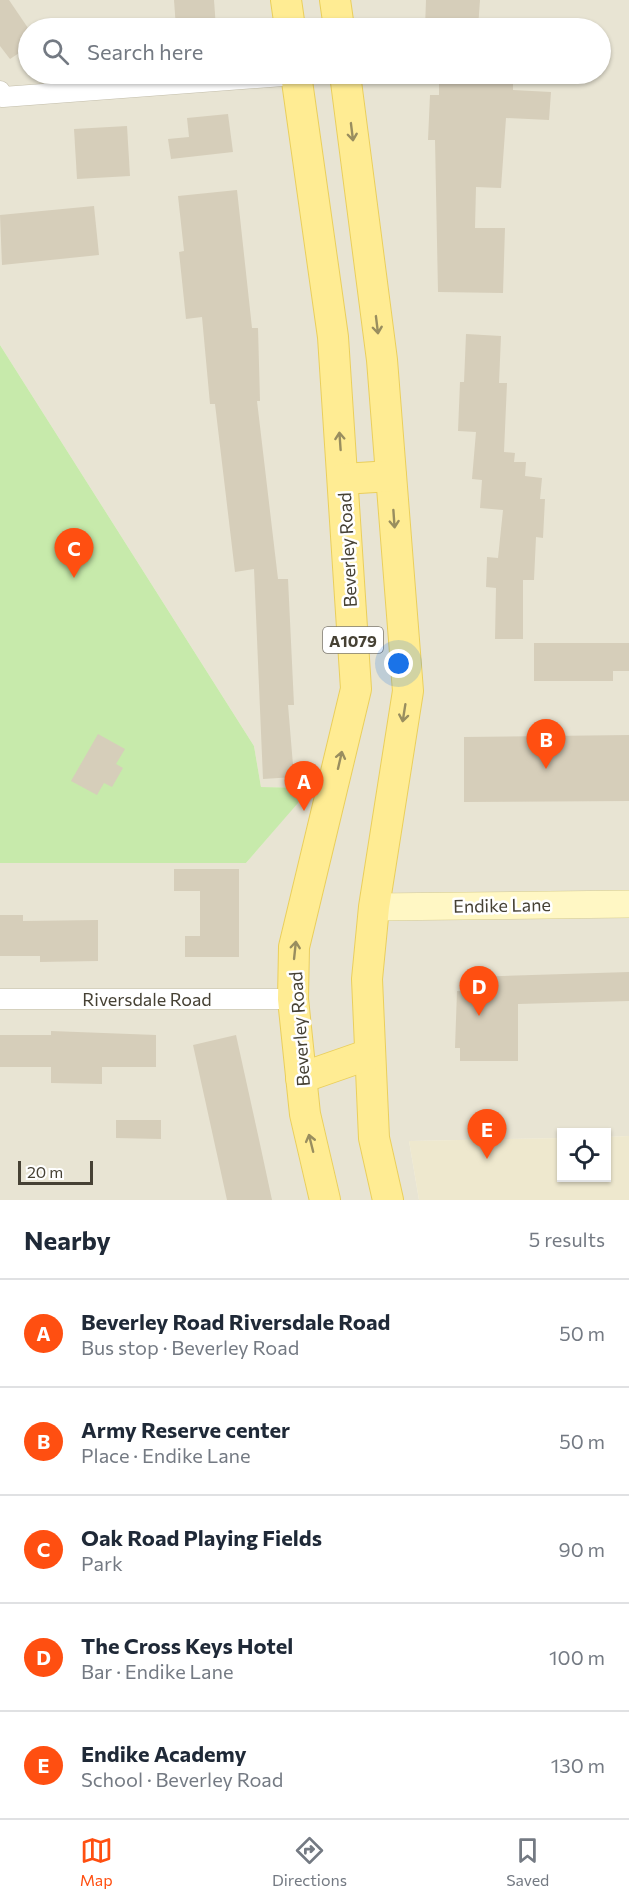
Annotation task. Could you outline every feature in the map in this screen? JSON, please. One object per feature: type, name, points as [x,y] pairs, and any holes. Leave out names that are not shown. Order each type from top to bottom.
[{"type":"main road","points":[[286,0],[289,18]]},
{"type":"main road","points":[[335,0],[338,18]]},
{"type":"main road","name":"Beverley Road","points":[[297,84],[333,337],[356,689],[294,947],[293,999],[307,1126],[325,1200]]},
{"type":"main road","name":"A1079","points":[[346,84],[382,360],[408,691],[374,908],[367,979],[374,1138],[388,1200]]},
{"type":"main road","points":[[311,184],[358,178]]},
{"type":"main road","points":[[343,479],[391,476]]},
{"type":"main road","points":[[301,1077],[370,1054]]},
{"type":"street","points":[[2,94],[149,84]]},
{"type":"street","name":"Endike Lane","points":[[374,908],[629,904]]},
{"type":"street","name":"Riversdale Road","points":[[0,999],[293,999]]},
{"type":"shaded area","points":[[0,0],[629,0],[629,1136],[611,1137],[611,1128],[557,1128],[557,1138],[409,1141],[419,1200],[0,1200],[0,863],[246,863],[310,788],[261,787],[254,746],[0,345]]},
{"type":"shaded area","points":[[629,1136],[629,1200],[419,1200],[409,1141],[557,1138],[557,1182],[611,1182],[611,1137]]},
{"type":"green space","points":[[0,345],[254,746],[261,787],[311,788],[246,863],[0,863]]},
{"type":"building","points":[[0,0],[9,0],[21,18],[18,18],[18,54],[10,59],[0,46]]},
{"type":"building","points":[[174,0],[214,0],[215,18],[175,18]]},
{"type":"building","points":[[426,0],[480,0],[479,18],[425,18]]},
{"type":"building","points":[[439,84],[513,84],[513,90],[551,92],[549,120],[506,118],[501,188],[476,187],[475,228],[505,228],[503,293],[438,292],[435,140],[428,140],[430,95],[439,95]]},
{"type":"building","points":[[228,114],[233,152],[171,159],[168,139],[189,137],[187,118]]},
{"type":"building","points":[[127,126],[130,176],[77,179],[74,129]]},
{"type":"building","points":[[237,190],[252,328],[258,328],[260,401],[257,401],[278,579],[288,579],[294,705],[288,705],[294,777],[263,779],[254,569],[235,572],[215,404],[210,404],[202,317],[186,319],[179,252],[184,251],[178,196]]},
{"type":"building","points":[[94,206],[99,255],[2,265],[0,215]]},
{"type":"building","points":[[466,334],[501,336],[499,383],[507,383],[504,452],[515,453],[514,462],[526,462],[525,476],[542,478],[540,499],[545,499],[543,538],[536,537],[534,580],[523,580],[523,639],[495,639],[496,588],[486,587],[487,557],[498,558],[503,510],[480,508],[482,480],[472,479],[476,432],[458,431],[460,382],[464,382]]},
{"type":"building","points":[[534,643],[629,643],[629,671],[613,671],[613,681],[534,681]]},
{"type":"building","points":[[98,734],[125,749],[116,764],[123,768],[112,787],[104,783],[97,795],[71,781]]},
{"type":"building","points":[[629,735],[629,801],[464,802],[464,737]]},
{"type":"building","points":[[174,869],[239,869],[239,957],[185,957],[185,936],[200,936],[200,891],[174,891]]},
{"type":"building","points":[[0,915],[23,915],[23,921],[98,920],[98,961],[40,962],[40,956],[0,956]]},
{"type":"building","points":[[629,972],[629,1001],[518,1004],[518,1061],[460,1061],[460,1048],[455,1048],[457,991],[471,992],[471,977]]},
{"type":"building","points":[[51,1031],[156,1035],[156,1067],[102,1067],[102,1084],[51,1083],[51,1067],[0,1067],[0,1035],[51,1035]]},
{"type":"building","points":[[236,1035],[272,1200],[227,1200],[193,1045]]},
{"type":"building","points":[[116,1120],[161,1120],[161,1139],[116,1138]]},
{"type":"place","name":"Oak Road Playing Fields","points":[[74,578]]},
{"type":"place","name":"Army Reserve center","points":[[546,769]]},
{"type":"place","name":"Beverley Road Riversdale Road","points":[[304,811]]},
{"type":"place","name":"The Cross Keys Hotel","points":[[479,1016]]},
{"type":"place","name":"Endike Academy","points":[[487,1159]]}]
